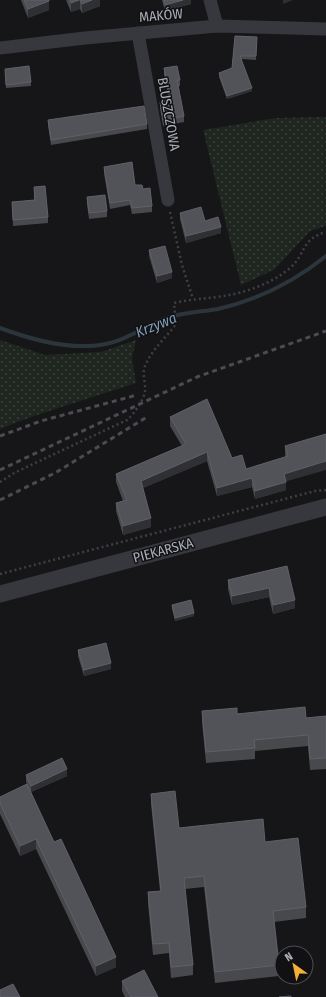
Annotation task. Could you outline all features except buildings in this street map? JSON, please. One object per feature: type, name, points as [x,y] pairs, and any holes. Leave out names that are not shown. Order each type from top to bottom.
[{"type":"street","points":[[210,0],[217,26]]},
{"type":"street","name":"MAKÓW","points":[[0,48],[217,26],[326,29]]},
{"type":"street","name":"BLUSZCZOWA","points":[[138,33],[168,200]]},
{"type":"street","name":"PIEKARSKA","points":[[0,594],[326,507]]},
{"type":"path","points":[[168,200],[182,265],[193,299]]},
{"type":"path","points":[[0,482],[16,472],[127,420],[133,414],[145,393],[143,370],[146,362],[156,345],[176,324],[174,303],[193,299],[222,296],[251,288],[272,279],[291,268],[310,239],[326,232]]},
{"type":"path","points":[[0,574],[315,491],[326,490]]},
{"type":"shaded area","points":[[326,117],[326,226],[310,231],[274,270],[241,285],[203,130],[276,118]]},
{"type":"shaded area","points":[[0,340],[45,355],[101,352],[136,340],[132,358],[136,383],[51,410],[0,429]]},
{"type":"waterway","name":"Krzywa","points":[[0,328],[31,338],[64,345],[86,346],[110,343],[173,316],[218,309],[261,295],[302,274],[326,256]]},
{"type":"railway","points":[[0,470],[197,377],[326,331]]},
{"type":"railway","points":[[0,436],[41,421],[137,395]]},
{"type":"railway","points":[[0,500],[55,473],[147,417]]}]
